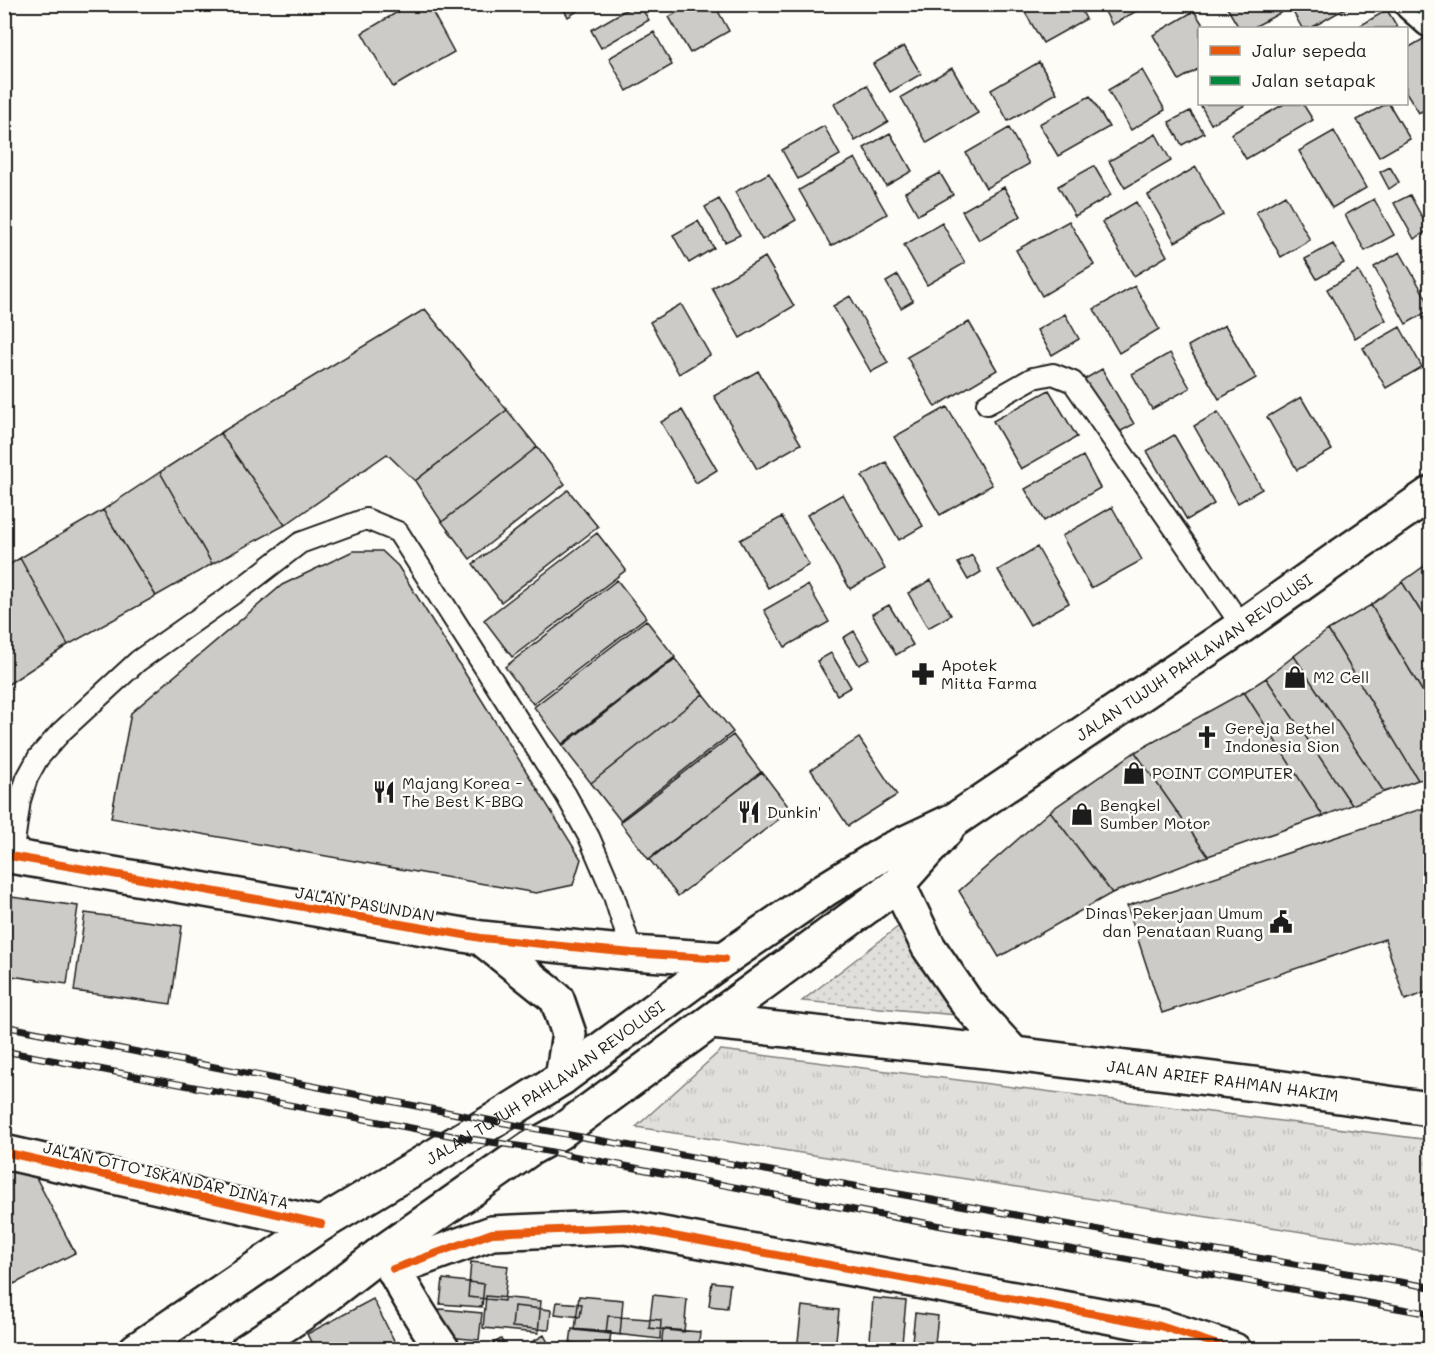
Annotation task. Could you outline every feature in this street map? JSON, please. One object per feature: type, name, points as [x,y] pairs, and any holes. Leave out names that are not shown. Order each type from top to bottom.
[{"type":"main road","points":[[1412,4],[1431,20]]},
{"type":"main road","name":"JALAN TUJUH PAHLAWAN REVOLUSI","points":[[136,1350],[321,1224],[562,1078],[724,959],[835,883],[888,851],[956,819],[1242,626],[1431,494]]},
{"type":"main road","name":"JALAN TUJUH PAHLAWAN REVOLUSI","points":[[247,1350],[389,1260],[531,1148],[560,1132],[898,884],[956,819]]},
{"type":"main road","name":"JALAN PASUNDAN","points":[[8,856],[481,938],[632,953],[724,959]]},
{"type":"main road","points":[[898,884],[928,946],[967,1003],[1014,1054]]},
{"type":"main road","name":"JALAN PASUNDAN","points":[[481,938],[557,999],[569,1034],[562,1078]]},
{"type":"main road","name":"JALAN ARIEF RAHMAN HAKIM","points":[[712,1022],[1014,1054],[1431,1109]]},
{"type":"main road","name":"JALAN OTTO ISKANDAR DINATA","points":[[4,1152],[321,1224]]},
{"type":"main road","points":[[443,1350],[423,1321],[389,1260],[492,1233],[625,1227],[1160,1326],[1234,1350]]},
{"type":"lane","points":[[987,404],[1034,378],[1053,374],[1073,382],[1242,626]]},
{"type":"lane","points":[[8,856],[27,778],[38,758],[61,732],[138,661],[247,584],[300,543],[366,519],[398,532],[566,795],[589,837],[609,884],[632,953]]},
{"type":"green space","points":[[899,926],[957,1015],[802,1001]]},
{"type":"green space","points":[[721,1050],[1430,1140],[1430,1252],[636,1127]]},
{"type":"building","points":[[411,4],[428,4],[454,52],[393,87],[362,33]]},
{"type":"building","points":[[561,4],[589,4],[568,17]]},
{"type":"building","points":[[639,4],[649,20],[601,48],[591,30]]},
{"type":"building","points":[[691,4],[714,4],[729,31],[690,53],[669,17]]},
{"type":"building","points":[[1020,4],[1078,4],[1086,19],[1043,43]]},
{"type":"building","points":[[1101,4],[1147,4],[1147,5],[1112,25]]},
{"type":"building","points":[[1228,4],[1295,4],[1254,27],[1238,27],[1226,6]]},
{"type":"building","points":[[1302,4],[1353,4],[1313,27],[1301,27],[1292,10]]},
{"type":"building","points":[[1387,10],[1397,27],[1358,27]]},
{"type":"building","points":[[1194,11],[1204,27],[1198,27],[1198,69],[1179,80],[1153,35]]},
{"type":"building","points":[[654,32],[672,65],[627,91],[609,58]]},
{"type":"building","points":[[1430,35],[1430,106],[1419,113],[1408,95],[1408,48]]},
{"type":"building","points":[[904,46],[921,74],[890,92],[873,64]]},
{"type":"building","points":[[1039,62],[1057,93],[1008,121],[991,90]]},
{"type":"building","points":[[952,68],[978,113],[927,143],[901,97]]},
{"type":"building","points":[[1142,70],[1165,110],[1131,130],[1108,90]]},
{"type":"building","points":[[867,85],[888,122],[855,141],[834,104]]},
{"type":"building","points":[[1090,96],[1109,127],[1058,156],[1039,124]]},
{"type":"building","points":[[1201,105],[1245,105],[1211,124]]},
{"type":"building","points":[[1282,105],[1304,105],[1313,120],[1246,159],[1231,134]]},
{"type":"building","points":[[1384,105],[1390,105],[1410,139],[1379,157],[1357,120]]},
{"type":"building","points":[[1190,111],[1204,133],[1182,145],[1169,122]]},
{"type":"building","points":[[824,126],[840,155],[798,179],[782,150]]},
{"type":"building","points":[[1009,128],[1029,164],[986,188],[966,153]]},
{"type":"building","points":[[1334,131],[1366,188],[1332,208],[1299,151]]},
{"type":"building","points":[[890,133],[912,171],[886,186],[864,148]]},
{"type":"building","points":[[1156,134],[1171,161],[1125,188],[1109,161]]},
{"type":"building","points":[[855,158],[887,214],[831,246],[799,190]]},
{"type":"building","points":[[1094,166],[1111,195],[1075,216],[1058,186]]},
{"type":"building","points":[[1196,167],[1223,215],[1175,242],[1148,195]]},
{"type":"building","points":[[1390,167],[1399,182],[1389,189],[1380,172]]},
{"type":"building","points":[[769,173],[796,220],[762,240],[735,192]]},
{"type":"building","points":[[940,173],[953,195],[918,215],[905,192]]},
{"type":"building","points":[[1004,187],[1021,216],[979,240],[962,211]]},
{"type":"building","points":[[1285,195],[1310,240],[1281,257],[1256,212]]},
{"type":"building","points":[[1410,195],[1429,230],[1414,239],[1394,203]]},
{"type":"building","points":[[719,199],[740,235],[725,242],[705,207]]},
{"type":"building","points":[[1374,199],[1394,235],[1365,251],[1345,215]]},
{"type":"building","points":[[1136,202],[1167,256],[1134,276],[1102,222]]},
{"type":"building","points":[[698,221],[714,248],[689,263],[673,235]]},
{"type":"building","points":[[1069,221],[1094,265],[1042,296],[1016,250]]},
{"type":"building","points":[[942,223],[965,263],[927,285],[904,245]]},
{"type":"building","points":[[1333,244],[1344,263],[1317,279],[1305,259]]},
{"type":"building","points":[[1400,252],[1430,305],[1430,310],[1406,324],[1374,267]]},
{"type":"building","points":[[1430,254],[1430,267],[1425,257]]},
{"type":"building","points":[[765,257],[794,306],[740,338],[712,288]]},
{"type":"building","points":[[1358,271],[1386,320],[1355,338],[1327,289]]},
{"type":"building","points":[[898,275],[913,301],[901,308],[886,282]]},
{"type":"building","points":[[1135,286],[1159,329],[1119,353],[1094,309]]},
{"type":"building","points":[[850,296],[888,363],[871,372],[833,306]]},
{"type":"building","points":[[681,304],[710,355],[679,374],[650,322]]},
{"type":"building","points":[[425,309],[507,410],[415,481],[387,454],[285,525],[220,433]]},
{"type":"building","points":[[1065,314],[1079,339],[1052,355],[1037,330]]},
{"type":"building","points":[[969,322],[997,370],[935,407],[907,357]]},
{"type":"building","points":[[1225,325],[1256,378],[1219,399],[1188,346]]},
{"type":"building","points":[[1400,327],[1422,367],[1386,388],[1363,348]]},
{"type":"building","points":[[1170,353],[1190,388],[1152,409],[1132,374]]},
{"type":"building","points":[[1102,369],[1134,424],[1114,435],[1083,380]]},
{"type":"building","points":[[758,371],[801,444],[757,469],[714,396]]},
{"type":"building","points":[[1049,390],[1077,437],[1021,469],[993,421]]},
{"type":"building","points":[[1301,397],[1332,450],[1297,470],[1267,417]]},
{"type":"building","points":[[947,407],[992,485],[940,515],[894,437]]},
{"type":"building","points":[[507,410],[537,447],[442,522],[415,481]]},
{"type":"building","points":[[682,410],[717,470],[696,483],[661,422]]},
{"type":"building","points":[[1218,412],[1262,489],[1238,503],[1194,426]]},
{"type":"building","points":[[220,433],[285,525],[212,564],[160,472]]},
{"type":"building","points":[[1174,435],[1214,504],[1187,520],[1147,451]]},
{"type":"building","points":[[537,447],[565,484],[470,559],[442,522]]},
{"type":"building","points":[[1083,456],[1100,488],[1044,521],[1025,489]]},
{"type":"building","points":[[886,462],[923,526],[899,540],[862,476]]},
{"type":"building","points":[[160,472],[212,564],[156,596],[103,510]]},
{"type":"building","points":[[568,490],[598,527],[501,602],[473,564]]},
{"type":"building","points":[[843,494],[885,569],[850,589],[807,515]]},
{"type":"building","points":[[1112,507],[1142,560],[1091,588],[1062,536]]},
{"type":"building","points":[[103,510],[156,596],[68,645],[20,558]]},
{"type":"building","points":[[782,517],[809,565],[768,588],[740,540]]},
{"type":"building","points":[[597,533],[626,570],[512,657],[484,620]]},
{"type":"building","points":[[1037,547],[1069,603],[1030,625],[998,570]]},
{"type":"building","points":[[353,551],[382,551],[398,566],[581,859],[573,885],[536,893],[111,818],[131,713],[282,585]]},
{"type":"building","points":[[972,555],[981,572],[968,580],[958,563]]},
{"type":"building","points":[[20,558],[68,645],[4,687],[4,568]]},
{"type":"building","points":[[1430,562],[1430,626],[1402,582]]},
{"type":"building","points":[[617,580],[646,617],[533,704],[505,667]]},
{"type":"building","points":[[931,580],[951,615],[928,628],[908,593]]},
{"type":"building","points":[[1402,582],[1430,626],[1430,704],[1371,605]]},
{"type":"building","points":[[808,585],[829,622],[785,647],[764,610]]},
{"type":"building","points":[[889,605],[913,645],[896,655],[872,614]]},
{"type":"building","points":[[1371,605],[1430,704],[1430,778],[1418,780],[1328,630]]},
{"type":"building","points":[[646,620],[675,657],[562,744],[534,707]]},
{"type":"building","points":[[1328,630],[1418,780],[1384,792],[1294,656]]},
{"type":"building","points":[[854,631],[870,659],[859,665],[843,638]]},
{"type":"building","points":[[831,653],[851,687],[837,695],[817,661]]},
{"type":"building","points":[[1294,656],[1384,792],[1352,805],[1266,678]]},
{"type":"building","points":[[675,659],[703,694],[591,783],[562,746]]},
{"type":"building","points":[[1266,678],[1352,805],[1323,816],[1244,692]]},
{"type":"building","points":[[1244,692],[1323,816],[1208,856],[1135,752]]},
{"type":"building","points":[[703,694],[733,732],[620,820],[591,783]]},
{"type":"building","points":[[733,735],[761,772],[649,860],[620,822]]},
{"type":"building","points":[[859,738],[897,795],[848,826],[811,770]]},
{"type":"building","points":[[1135,752],[1208,856],[1112,893],[1050,811]]},
{"type":"building","points":[[762,772],[791,810],[678,896],[649,859]]},
{"type":"building","name":"Dinas Pekerjaan Umum dan Penataan Ruang","points":[[1430,806],[1430,991],[1405,1000],[1385,939],[1162,1013],[1127,906]]},
{"type":"building","points":[[1050,811],[1112,893],[999,957],[959,891]]},
{"type":"building","points":[[4,896],[78,906],[67,984],[4,975]]},
{"type":"building","points":[[85,913],[182,926],[171,1004],[74,991]]},
{"type":"building","points":[[28,1162],[75,1253],[14,1284],[4,1265],[4,1174]]},
{"type":"building","points":[[471,1262],[508,1266],[504,1301],[468,1297]]},
{"type":"building","points":[[443,1279],[484,1284],[482,1307],[440,1304]]},
{"type":"building","points":[[712,1282],[730,1284],[727,1308],[709,1306]]},
{"type":"building","points":[[653,1295],[687,1299],[684,1332],[649,1328]]},
{"type":"building","points":[[486,1296],[541,1301],[538,1333],[483,1328]]},
{"type":"building","points":[[579,1296],[623,1300],[620,1335],[575,1330]]},
{"type":"building","points":[[873,1298],[906,1301],[902,1343],[870,1340]]},
{"type":"building","points":[[373,1299],[399,1350],[315,1350],[307,1334]]},
{"type":"building","points":[[557,1302],[582,1304],[580,1317],[555,1314]]},
{"type":"building","points":[[514,1306],[551,1310],[549,1330],[512,1327]]},
{"type":"building","points":[[802,1306],[839,1310],[835,1350],[797,1350]]},
{"type":"building","points":[[440,1309],[482,1313],[479,1340],[437,1336]]},
{"type":"building","points":[[915,1313],[938,1316],[935,1343],[912,1341]]},
{"type":"building","points":[[608,1316],[661,1320],[660,1339],[606,1333]]},
{"type":"building","points":[[572,1329],[611,1332],[609,1347],[570,1343]]},
{"type":"building","points":[[663,1329],[700,1332],[698,1350],[661,1350]]},
{"type":"building","points":[[544,1335],[552,1350],[518,1350]]},
{"type":"building","points":[[501,1339],[507,1350],[481,1350]]},
{"type":"building","points":[[739,1343],[742,1350],[727,1350]]},
{"type":"railway","points":[[4,1026],[493,1121],[1205,1249],[1430,1287]]},
{"type":"railway","points":[[4,1051],[870,1213],[1430,1314]]},
{"type":"marked path","points":[[1412,4],[1430,20]]},
{"type":"cycle path","points":[[4,855],[481,938],[632,953],[724,959]]},
{"type":"cycle path","points":[[4,1152],[321,1224]]},
{"type":"cycle path","points":[[393,1269],[492,1233],[625,1227],[1160,1326],[1234,1350]]},
{"type":"place","name":"Apotek Mitta Farma","points":[[923,674]]},
{"type":"place","name":"M2 Cell","points":[[1295,677]]},
{"type":"place","name":"Gereja Bethel Indonesia Sion","points":[[1207,737]]},
{"type":"place","name":"POINT COMPUTER","points":[[1134,773]]},
{"type":"place","name":"Majang Korea - The Best K-BBQ","points":[[384,792]]},
{"type":"place","name":"Dunkin'","points":[[749,812]]},
{"type":"place","name":"Bengkel Sumber Motor","points":[[1082,814]]},
{"type":"place","name":"Dinas Pekerjaan Umum dan Penataan Ruang","points":[[1281,922]]}]
